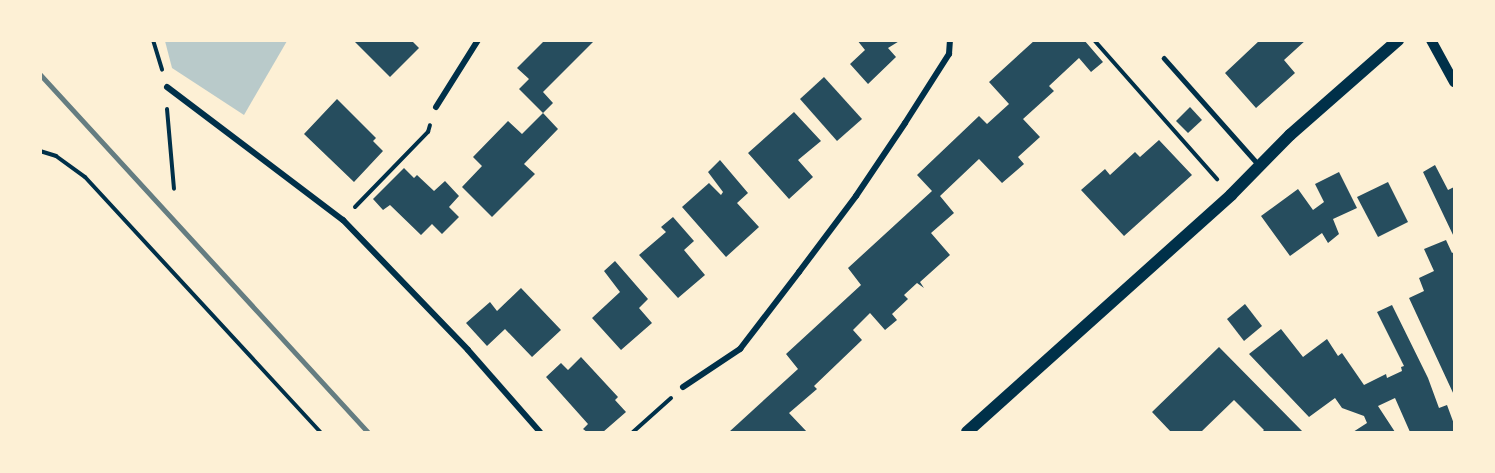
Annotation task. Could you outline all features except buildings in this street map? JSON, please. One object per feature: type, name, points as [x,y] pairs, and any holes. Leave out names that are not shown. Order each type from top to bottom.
[{"type":"main road","points":[[967,432],[1231,195],[1290,135],[1398,40]]},
{"type":"street","points":[[436,107],[478,40]]},
{"type":"street","points":[[683,387],[740,349],[799,273],[905,123],[949,54],[950,40]]},
{"type":"street","points":[[1431,40],[1455,82]]},
{"type":"street","points":[[167,87],[343,220],[468,350],[540,432]]},
{"type":"lane","points":[[1164,58],[1259,165]]},
{"type":"path","points":[[153,40],[167,87],[167,115],[174,189]]},
{"type":"path","points":[[1094,40],[1231,195]]},
{"type":"path","points":[[343,220],[428,132],[436,107]]},
{"type":"path","points":[[40,150],[56,156],[85,177],[320,432]]},
{"type":"path","points":[[633,432],[683,387]]},
{"type":"shaded area","points":[[165,40],[287,41],[244,115],[172,68]]},
{"type":"railway","points":[[40,74],[368,432]]}]
